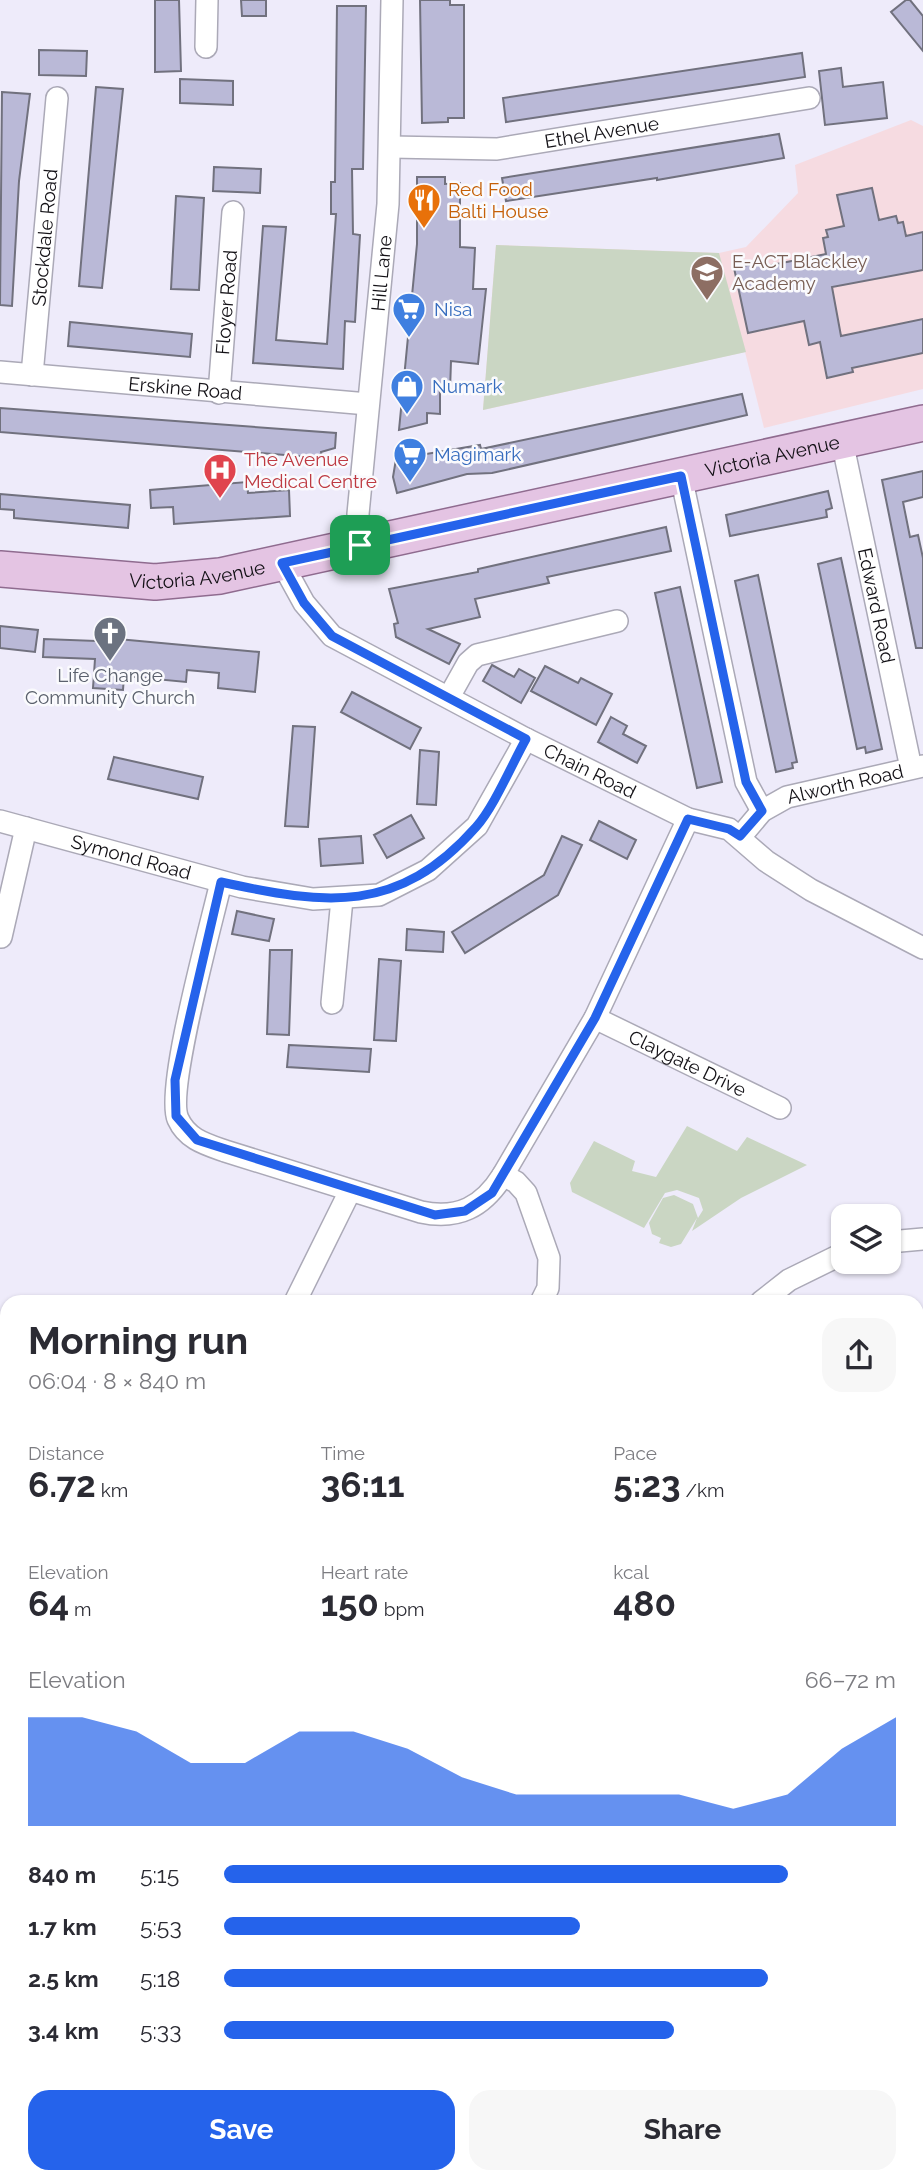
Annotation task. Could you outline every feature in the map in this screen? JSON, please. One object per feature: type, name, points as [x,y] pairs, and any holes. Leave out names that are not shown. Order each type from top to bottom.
[{"type":"main road","name":"Victoria Avenue","points":[[0,569],[155,582],[220,576],[923,423]]},
{"type":"street","points":[[206,47],[207,0]]},
{"type":"street","name":"Hill Lane","points":[[360,545],[358,514],[391,147],[392,0]]},
{"type":"street","name":"Stockdale Road","points":[[32,375],[57,98]]},
{"type":"street","name":"Ethel Avenue","points":[[391,147],[497,149],[809,98]]},
{"type":"street","name":"Floyer Road","points":[[219,393],[233,212]]},
{"type":"street","name":"Erskine Road","points":[[0,372],[368,404]]},
{"type":"street","name":"Edward Road","points":[[842,441],[917,767]]},
{"type":"street","points":[[681,476],[746,782],[762,811]]},
{"type":"street","name":"Chain Road","points":[[282,563],[304,603],[332,636],[526,739],[688,819],[729,829],[766,861],[811,890],[923,948]]},
{"type":"street","points":[[449,698],[468,663],[477,655],[617,621]]},
{"type":"street","name":"Symond Road","points":[[0,821],[107,848],[221,882],[313,899],[379,895],[428,870],[477,826],[526,739]]},
{"type":"street","name":"Alworth Road","points":[[740,836],[762,811],[787,797],[917,767]]},
{"type":"street","points":[[221,882],[175,1080],[176,1116],[197,1140],[421,1212],[451,1214],[479,1204],[492,1193],[503,1175],[595,1018],[688,819]]},
{"type":"street","points":[[1,937],[26,828]]},
{"type":"street","points":[[332,1003],[342,899]]},
{"type":"street","name":"Claygate Drive","points":[[595,1018],[780,1108]]},
{"type":"street","points":[[503,1175],[516,1182],[526,1193],[549,1258],[548,1288],[544,1295]]},
{"type":"street","points":[[298,1295],[350,1191]]},
{"type":"street","points":[[901,1241],[923,1239]]},
{"type":"street","points":[[770,1295],[789,1280],[831,1259]]},
{"type":"shaded area","name":"E-ACT Blackley Academy","points":[[911,120],[923,126],[923,389],[764,428],[745,352],[483,410],[496,245],[719,253],[746,247],[798,193],[795,165]]},
{"type":"green space","points":[[496,245],[719,253],[746,352],[483,410]]},
{"type":"green space","points":[[687,1126],[737,1151],[747,1137],[807,1165],[741,1198],[692,1231],[697,1218],[681,1244],[671,1247],[659,1243],[661,1238],[652,1234],[649,1223],[663,1198],[674,1195],[693,1204],[698,1218],[703,1210],[699,1198],[677,1190],[665,1193],[644,1228],[572,1192],[570,1183],[594,1141],[635,1161],[632,1171],[656,1177]]},
{"type":"building","points":[[155,0],[179,0],[181,71],[155,72]]},
{"type":"building","points":[[241,0],[266,0],[266,16],[242,16]]},
{"type":"building","points":[[420,0],[450,0],[450,5],[464,5],[464,118],[422,123]]},
{"type":"building","points":[[906,0],[910,0],[923,16],[923,51],[891,12]]},
{"type":"building","points":[[337,6],[366,6],[363,169],[352,169],[353,234],[360,235],[355,322],[345,321],[343,369],[253,363],[263,226],[286,227],[276,340],[327,344],[336,214],[331,214],[331,182],[335,182]]},
{"type":"building","points":[[39,50],[87,51],[86,76],[39,75]]},
{"type":"building","points":[[802,53],[805,77],[506,122],[503,98]]},
{"type":"building","points":[[841,68],[843,87],[883,82],[887,118],[825,125],[819,71]]},
{"type":"building","points":[[180,79],[233,81],[233,105],[180,103]]},
{"type":"building","points":[[96,87],[123,89],[102,288],[79,286]]},
{"type":"building","points":[[2,92],[30,94],[19,181],[12,306],[0,305]]},
{"type":"building","points":[[779,134],[784,158],[657,180],[506,201],[502,178]]},
{"type":"building","points":[[214,167],[261,169],[260,193],[213,191]]},
{"type":"building","points":[[417,177],[445,177],[445,184],[460,183],[460,247],[475,248],[473,289],[486,289],[478,364],[451,361],[450,391],[440,390],[440,414],[427,413],[427,423],[399,430],[417,244]]},
{"type":"building","points":[[872,188],[879,220],[896,216],[898,223],[903,222],[906,236],[923,232],[923,270],[832,287],[841,336],[923,319],[923,353],[852,368],[853,372],[827,378],[820,342],[809,345],[804,321],[748,333],[734,268],[766,261],[767,266],[826,254],[823,238],[828,237],[826,230],[844,226],[837,195]]},
{"type":"building","points":[[176,196],[204,198],[199,290],[171,289]]},
{"type":"building","points":[[70,322],[192,334],[190,357],[68,346]]},
{"type":"building","points":[[742,394],[747,415],[492,473],[467,474],[397,493],[393,477],[396,459],[480,445],[481,449]]},
{"type":"building","points":[[0,408],[336,433],[335,448],[321,452],[322,458],[0,432]]},
{"type":"building","points":[[923,471],[923,497],[903,502],[910,537],[918,535],[923,558],[923,648],[916,648],[882,480]]},
{"type":"building","name":"The Avenue Medical Centre","points":[[247,482],[248,493],[289,490],[290,516],[174,524],[173,507],[151,508],[150,490]]},
{"type":"building","points":[[828,491],[832,508],[826,510],[827,517],[730,536],[726,515]]},
{"type":"building","points":[[0,494],[130,505],[128,528],[14,518],[14,510],[0,509]]},
{"type":"building","points":[[666,527],[671,551],[547,577],[549,583],[475,599],[480,617],[428,629],[460,644],[449,664],[396,637],[394,624],[398,623],[389,589],[478,572],[478,569]]},
{"type":"building","points":[[841,558],[882,749],[866,753],[865,747],[857,749],[818,564]]},
{"type":"building","points":[[758,575],[797,762],[792,763],[793,768],[776,772],[735,581]]},
{"type":"building","points":[[680,587],[722,782],[697,788],[655,593]]},
{"type":"building","points":[[0,626],[38,630],[35,652],[0,648]]},
{"type":"building","points":[[96,637],[259,652],[255,692],[218,688],[219,673],[187,670],[186,682],[124,676],[123,690],[93,688],[95,659],[43,657],[44,639],[96,641]]},
{"type":"building","points":[[492,665],[514,677],[519,669],[535,678],[521,703],[483,681]]},
{"type":"building","points":[[545,666],[578,683],[581,678],[612,694],[596,725],[531,691]]},
{"type":"building","points":[[352,692],[421,728],[410,749],[341,712]]},
{"type":"building","points":[[611,717],[627,726],[623,734],[646,746],[637,763],[598,742]]},
{"type":"building","points":[[293,726],[315,727],[308,827],[285,826]]},
{"type":"building","points":[[420,750],[439,752],[436,805],[417,804]]},
{"type":"building","points":[[114,757],[203,777],[198,799],[108,779]]},
{"type":"building","points":[[411,815],[424,838],[387,858],[374,835]]},
{"type":"building","points":[[599,821],[636,840],[627,859],[590,840]]},
{"type":"building","points":[[361,836],[363,863],[321,866],[319,839]]},
{"type":"building","points":[[562,836],[582,845],[558,895],[465,953],[452,932],[544,875]]},
{"type":"building","points":[[237,911],[274,919],[269,941],[232,934]]},
{"type":"building","points":[[407,929],[444,932],[443,952],[406,950]]},
{"type":"building","points":[[270,950],[292,950],[289,1035],[267,1034]]},
{"type":"building","points":[[379,959],[401,961],[396,1041],[374,1040]]},
{"type":"building","points":[[289,1045],[371,1049],[369,1072],[287,1067]]},
{"type":"place","name":"Red Food Balti House","points":[[424,230]]},
{"type":"place","name":"E-ACT Blackley Academy","points":[[707,302]]},
{"type":"place","name":"Nisa","points":[[409,339]]},
{"type":"place","name":"Numark","points":[[407,416]]},
{"type":"place","name":"Magimark","points":[[410,484]]},
{"type":"place","name":"The Avenue Medical Centre","points":[[220,500]]},
{"type":"place","name":"Life Change Community Church","points":[[110,663]]},
{"type":"route","points":[[681,476],[746,782],[762,811],[740,836],[717,825],[688,819],[595,1018],[503,1175],[492,1193],[479,1204],[451,1214],[421,1212],[225,1151],[190,1135],[176,1116],[175,1080],[221,882],[313,899],[379,895],[428,870],[477,826],[526,739],[332,636],[304,603],[282,563],[360,545],[681,476]]}]
